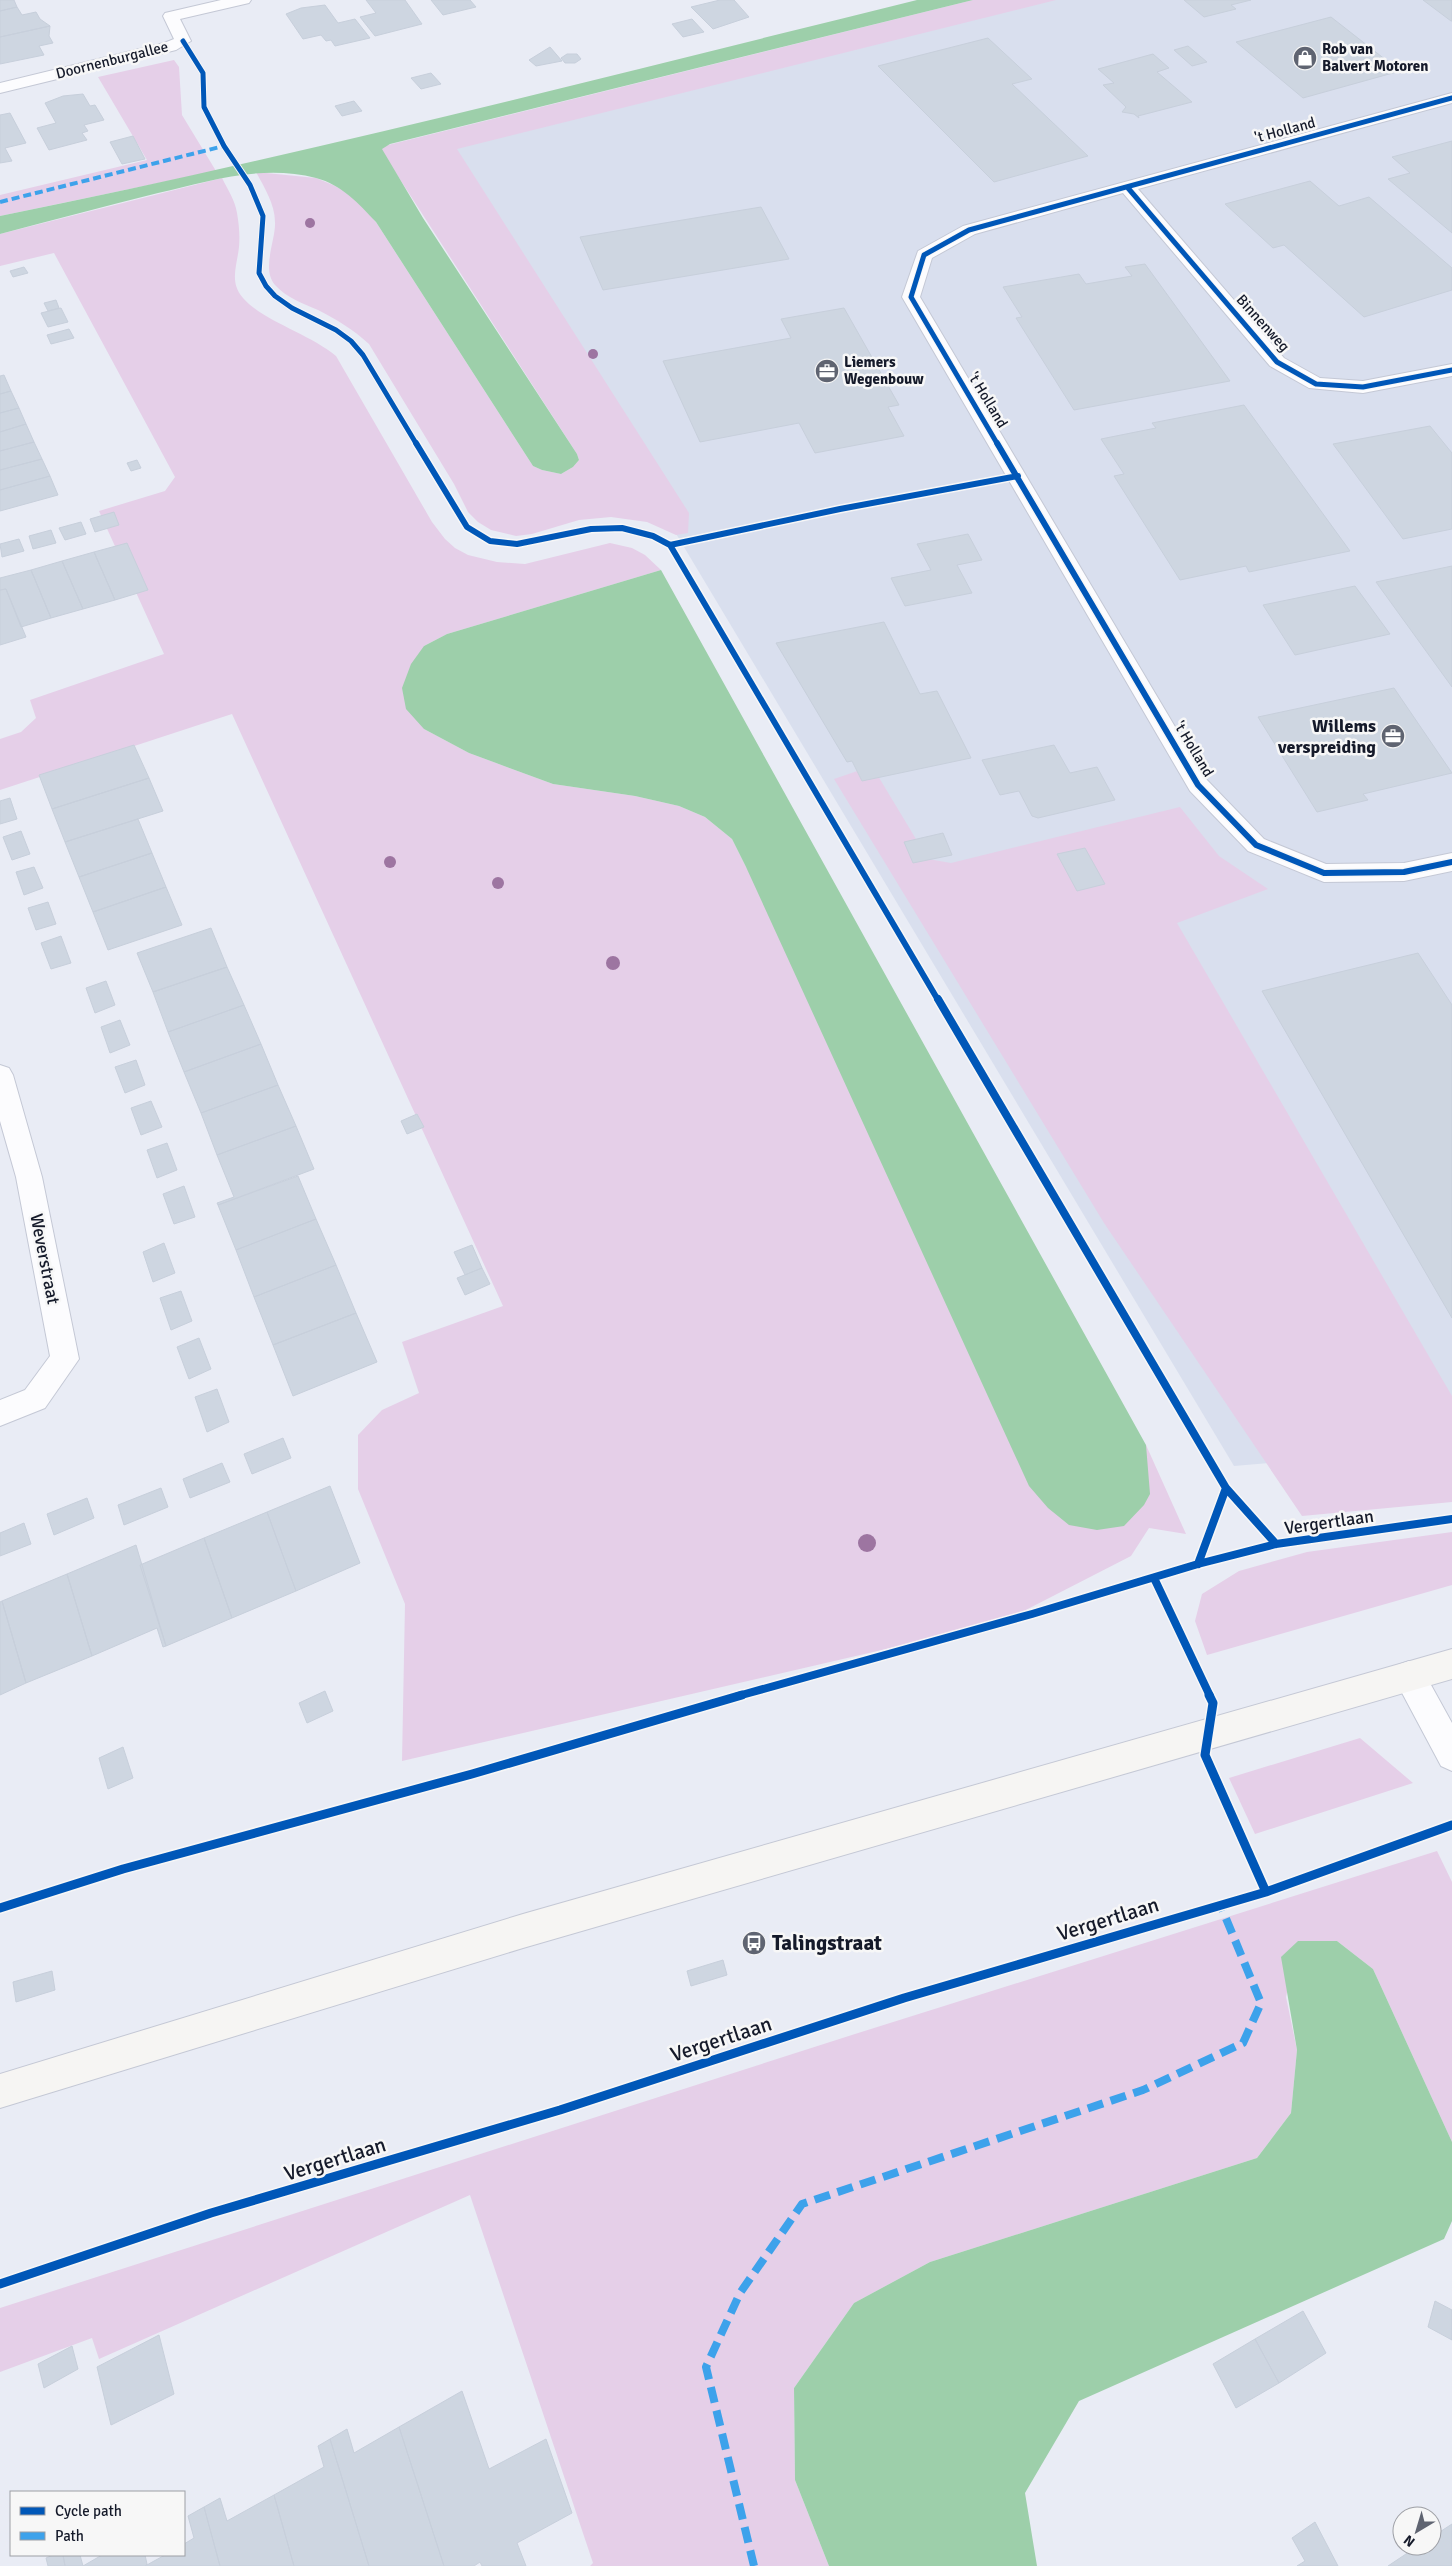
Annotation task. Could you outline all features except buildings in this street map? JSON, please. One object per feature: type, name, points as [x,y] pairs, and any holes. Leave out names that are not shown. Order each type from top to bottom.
[{"type":"street","name":"Doornenburgallee","points":[[0,88],[170,46],[183,40],[167,11],[243,0]]},
{"type":"street","name":"'t Holland","points":[[1452,98],[969,230],[924,255],[911,297],[1198,785],[1256,845],[1324,873],[1404,872],[1452,862]]},
{"type":"street","name":"Binnenweg","points":[[1128,188],[1277,362],[1316,384],[1363,388],[1452,370]]},
{"type":"street","name":"Weverstraat","points":[[0,1075],[29,1177],[65,1359],[35,1399],[0,1413]]},
{"type":"street","points":[[0,2091],[523,1931],[1452,1664]]},
{"type":"street","points":[[1409,1676],[1452,1755]]},
{"type":"shaded area","points":[[917,0],[973,0],[390,144],[382,149],[423,218],[577,454],[579,460],[573,467],[561,474],[533,466],[376,222],[342,190],[325,181],[296,174],[276,173],[256,173],[217,179],[0,234],[0,216],[230,167],[345,140]]},
{"type":"shaded area","points":[[973,0],[1056,0],[457,149],[689,513],[688,533],[676,535],[647,522],[611,517],[579,520],[532,534],[516,536],[491,530],[478,522],[468,512],[454,484],[369,344],[338,321],[295,300],[275,285],[271,278],[269,263],[275,229],[275,215],[256,172],[316,178],[352,195],[376,222],[533,466],[561,474],[573,467],[579,460],[577,454],[381,149],[384,146]]},
{"type":"shaded area","points":[[1022,0],[1452,0],[1452,1447],[1234,1466],[444,146]]},
{"type":"shaded area","points":[[174,60],[179,67],[182,115],[216,171],[0,216],[0,195],[147,160],[98,77]]},
{"type":"shaded area","points":[[222,178],[233,199],[238,217],[239,243],[235,280],[239,292],[243,298],[262,314],[313,341],[336,356],[432,522],[445,539],[455,548],[468,555],[497,562],[525,564],[610,543],[632,548],[645,555],[661,570],[447,634],[424,646],[424,729],[469,753],[553,784],[635,796],[679,806],[705,817],[732,839],[746,867],[1144,1505],[1146,1445],[1186,1534],[1149,1528],[1131,1556],[1016,1615],[955,1633],[402,1761],[405,1604],[358,1489],[358,1435],[382,1410],[419,1393],[402,1342],[503,1306],[232,714],[0,790],[0,739],[21,732],[36,718],[30,700],[164,654],[99,511],[165,491],[175,477],[54,253],[0,266],[0,234]]},
{"type":"shaded area","points":[[661,570],[1146,1445],[1150,1494],[1144,1505],[1124,1526],[1097,1530],[1069,1525],[1048,1508],[1029,1486],[732,839],[705,817],[679,806],[635,796],[553,784],[469,753],[424,729],[406,709],[402,688],[411,664],[424,646],[447,634]]},
{"type":"shaded area","points":[[872,766],[928,859],[951,863],[1180,807],[1219,856],[1268,889],[1177,923],[1452,1396],[1452,1502],[1302,1516],[1104,1223],[834,779]]},
{"type":"shaded area","points":[[1452,1532],[1452,1585],[1207,1655],[1195,1621],[1202,1594],[1239,1571],[1307,1552]]},
{"type":"shaded area","points":[[1360,1738],[1413,1783],[1255,1834],[1229,1778]]},
{"type":"shaded area","points":[[1437,1851],[1452,1882],[1452,2142],[1373,1969],[1337,1941],[1298,1941],[1286,1997],[1297,2050],[1291,2113],[1257,2158],[930,2262],[854,2303],[794,2388],[795,2480],[829,2566],[590,2566],[593,2563],[470,2195],[99,2359],[92,2338],[0,2372],[0,2308],[855,2034]]},
{"type":"shaded area","points":[[1298,1941],[1337,1941],[1373,1969],[1452,2142],[1452,2221],[1444,2239],[1079,2401],[1025,2493],[1037,2566],[829,2566],[795,2480],[794,2388],[854,2303],[930,2262],[1257,2158],[1291,2113],[1297,2050],[1281,1957]]},
{"type":"marked path","points":[[0,202],[224,146]]},
{"type":"marked path","points":[[754,2566],[706,2367],[740,2293],[802,2204],[1143,2090],[1243,2043],[1261,2003],[1220,1904]]},
{"type":"cycle path","points":[[183,41],[203,73],[204,107],[224,146],[250,185],[263,216],[259,273],[266,286],[275,296],[292,308],[336,330],[351,341],[363,355],[467,527],[487,539],[505,544],[529,542],[591,529],[622,528],[637,530],[670,545],[1226,1488],[1198,1564]]},
{"type":"cycle path","points":[[1452,98],[969,230],[924,255],[911,297],[1198,785],[1256,845],[1324,873],[1404,872],[1452,862]]},
{"type":"cycle path","points":[[1128,188],[1277,362],[1316,384],[1363,387],[1452,370]]},
{"type":"cycle path","points":[[670,545],[840,509],[1018,476]]},
{"type":"cycle path","points":[[1226,1488],[1276,1544]]},
{"type":"cycle path","name":"Vergertlaan","points":[[0,1908],[123,1869],[472,1774],[826,1670],[1032,1614],[1198,1564],[1276,1544],[1452,1519]]},
{"type":"cycle path","points":[[1154,1578],[1213,1703],[1205,1755],[1266,1892]]},
{"type":"cycle path","name":"Vergertlaan","points":[[0,2284],[211,2213],[560,2110],[904,1998],[1266,1892],[1452,1825]]},
{"type":"place","name":"Rob van Balvert Motoren","points":[[1305,58]]},
{"type":"place","name":"Liemers Wegenbouw","points":[[827,371]]},
{"type":"place","name":"Willems verspreiding","points":[[1393,736]]},
{"type":"place","name":"Talingstraat","points":[[754,1943]]}]
